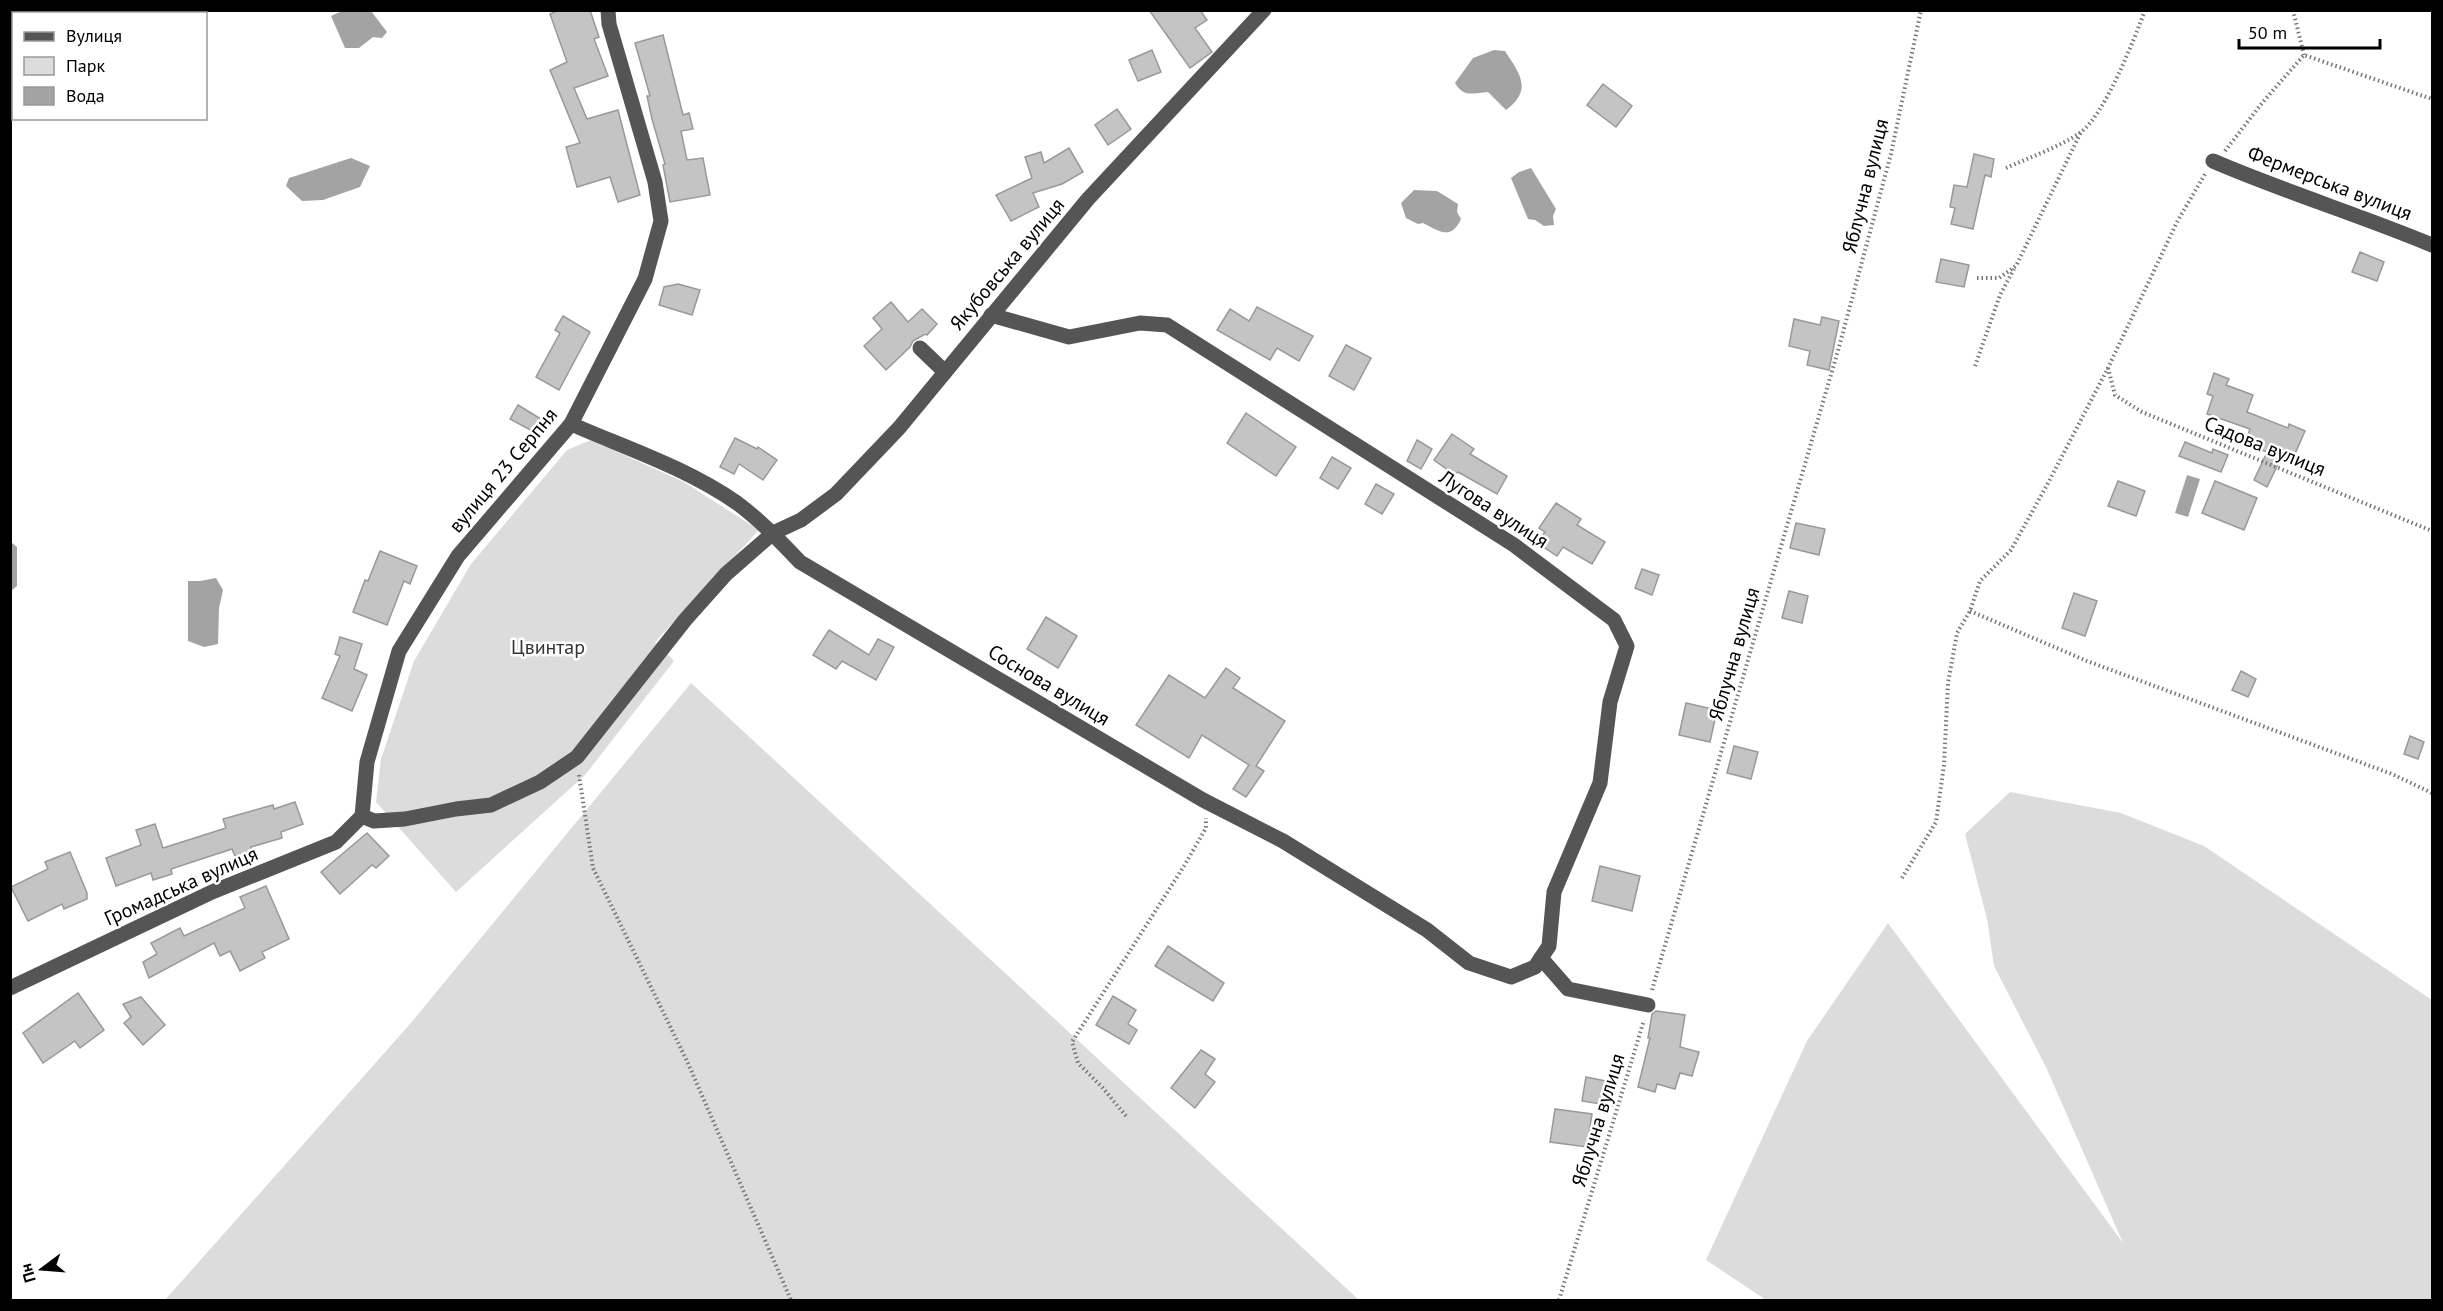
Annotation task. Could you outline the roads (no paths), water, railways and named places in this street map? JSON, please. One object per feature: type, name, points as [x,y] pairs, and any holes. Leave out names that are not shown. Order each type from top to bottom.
[{"type":"street","name":"вулиця 23 Серпня","points":[[362,816],[367,762],[399,651],[458,556],[572,424],[645,279],[662,221],[655,182],[609,24],[608,10]]},
{"type":"street","name":"Якубовська вулиця","points":[[362,816],[374,821],[405,819],[491,805],[540,782],[577,757],[685,620],[726,574],[773,533],[801,520],[836,494],[899,428],[1088,199],[1264,10]]},
{"type":"street","name":"Фермерська вулиця","points":[[2213,160],[2267,184],[2372,220],[2433,245]]},
{"type":"street","name":"Лугова вулиця","points":[[991,315],[1069,337],[1140,323],[1167,325],[1514,545],[1614,620],[1627,645],[1610,702],[1600,783],[1554,892],[1549,946],[1541,958]]},
{"type":"street","points":[[920,348],[945,372]]},
{"type":"street","name":"Соснова вулиця","points":[[572,424],[689,475],[736,503],[773,533],[800,562],[1207,802],[1293,847],[1427,930],[1468,963],[1511,977],[1535,967],[1541,958]]},
{"type":"street","name":"Громадська вулиця","points":[[10,988],[212,892],[336,842],[362,816]]},
{"type":"street","points":[[1541,958],[1568,989],[1648,1005]]},
{"type":"water","points":[[342,11],[371,11],[387,32],[382,38],[373,37],[359,48],[345,48],[331,16]]},
{"type":"water","points":[[1494,50],[1505,51],[1521,82],[1522,89],[1519,96],[1506,110],[1488,92],[1465,93],[1455,83],[1473,58]]},
{"type":"water","points":[[351,158],[370,166],[360,187],[323,200],[302,201],[286,186],[289,178]]},
{"type":"water","points":[[1531,168],[1556,209],[1553,216],[1554,225],[1544,226],[1535,220],[1528,219],[1511,178]]},
{"type":"water","points":[[1414,190],[1437,191],[1458,204],[1457,212],[1461,219],[1457,226],[1449,232],[1444,232],[1406,218],[1401,203]]},
{"type":"water","points":[[2187,475],[2200,479],[2188,517],[2175,513]]},
{"type":"water","points":[[11,542],[17,547],[17,586],[11,591]]},
{"type":"water","points":[[216,578],[223,590],[219,608],[218,644],[204,647],[188,641],[188,581]]},
{"type":"park label","name":"Цвинтар","points":[[548,647]]}]
